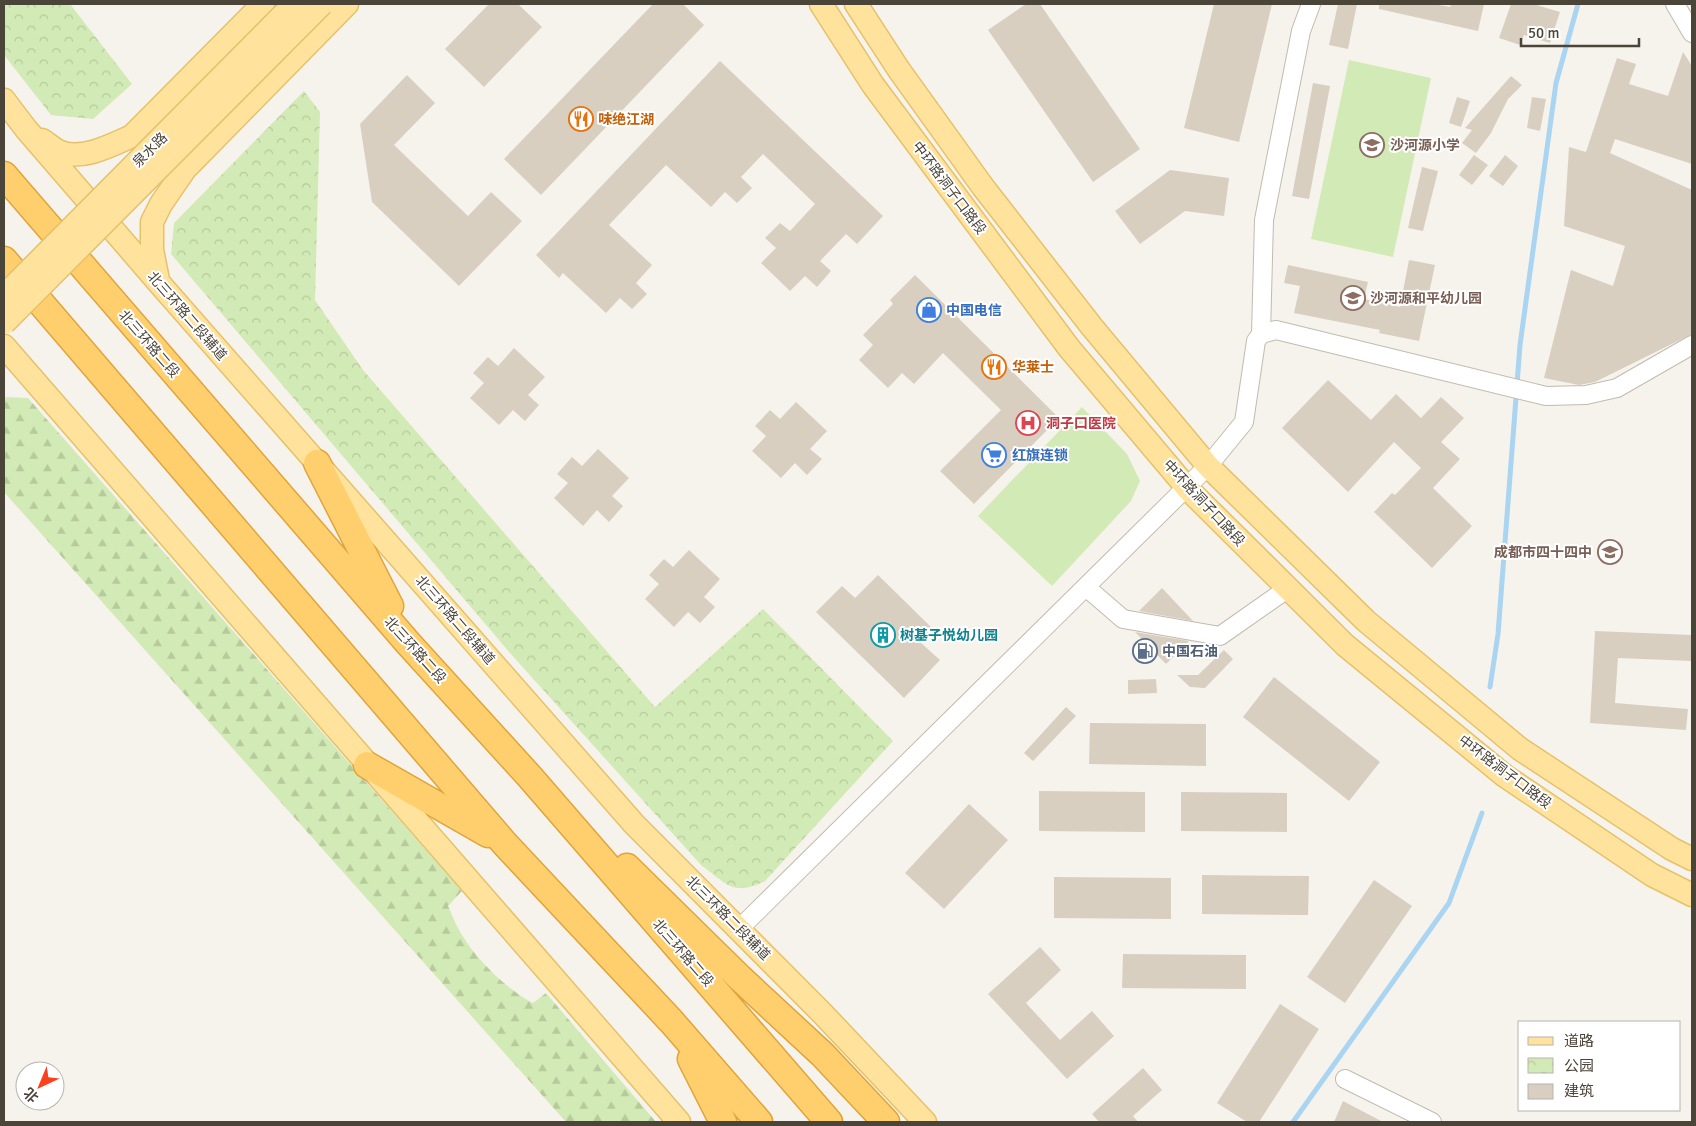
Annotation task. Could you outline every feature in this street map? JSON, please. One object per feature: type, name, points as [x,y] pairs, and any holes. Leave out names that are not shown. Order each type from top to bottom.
[{"type":"highway","name":"北三环路二段","points":[[4,175],[408,643],[530,777],[829,1122]]},
{"type":"highway","points":[[4,260],[506,844],[671,1021],[759,1122]]},
{"type":"highway","points":[[317,463],[408,643]]},
{"type":"highway","points":[[367,765],[506,844]]},
{"type":"highway","points":[[530,777],[665,902],[740,978],[824,1055],[886,1122]]},
{"type":"highway","points":[[671,1021],[724,1122]]},
{"type":"main road","points":[[26,129],[59,152],[81,154],[107,148],[132,136],[263,4]]},
{"type":"main road","name":"泉水路","points":[[4,296],[294,4]]},
{"type":"main road","points":[[4,323],[322,4]]},
{"type":"main road","points":[[159,283],[152,250],[152,222],[161,204],[185,169],[347,4]]},
{"type":"main road","name":"中环路洞子口路段","points":[[821,4],[873,86],[1069,348],[1188,489],[1345,646],[1505,776],[1652,875],[1692,895]]},
{"type":"main road","name":"中环路洞子口路段","points":[[856,4],[899,70],[983,187],[1092,328],[1208,466],[1366,621],[1520,749],[1672,849],[1692,859]]},
{"type":"main road","name":"北三环路二段辅道","points":[[4,100],[26,129],[159,283],[634,824],[739,929],[925,1122]]},
{"type":"main road","points":[[4,346],[15,373],[367,765],[679,1122]]},
{"type":"street","points":[[1262,334],[1264,220],[1301,31],[1311,4]]},
{"type":"street","points":[[1675,4],[1692,33]]},
{"type":"street","points":[[739,929],[1188,489],[1244,422],[1256,341],[1262,334],[1276,330],[1546,396],[1586,395],[1617,388],[1692,345]]},
{"type":"street","points":[[1087,588],[1123,619],[1220,636],[1287,589]]},
{"type":"street","points":[[1346,1079],[1432,1122]]},
{"type":"green space","points":[[4,4],[70,4],[132,84],[93,119],[51,115],[4,55]]},
{"type":"green space","points":[[1349,60],[1431,78],[1393,257],[1311,239]]},
{"type":"green space","points":[[304,91],[320,112],[315,300],[363,370],[655,707],[763,609],[893,741],[765,881],[754,886],[738,888],[724,883],[701,865],[510,653],[171,254],[174,223]]},
{"type":"green space","points":[[6,397],[28,398],[462,891],[448,906],[470,947],[485,965],[514,991],[533,1003],[546,993],[656,1122],[566,1122],[4,492],[4,399]]},
{"type":"green space","points":[[1082,407],[1127,454],[1140,481],[1131,501],[1052,586],[978,516]]},
{"type":"building","points":[[489,4],[518,4],[542,27],[484,87],[445,49]]},
{"type":"building","points":[[653,4],[683,4],[704,25],[541,195],[504,159]]},
{"type":"building","points":[[1026,4],[1040,4],[1140,149],[1093,182],[988,30]]},
{"type":"building","points":[[1214,4],[1272,4],[1239,142],[1184,128]]},
{"type":"building","points":[[1338,4],[1357,4],[1348,49],[1329,45]]},
{"type":"building","points":[[1379,4],[1434,4],[1450,7],[1451,4],[1484,4],[1478,31],[1379,9]]},
{"type":"building","points":[[1511,4],[1533,4],[1560,12],[1550,43],[1524,35],[1520,45],[1499,38]]},
{"type":"building","points":[[1683,52],[1692,66],[1692,164],[1615,139],[1610,153],[1692,190],[1692,334],[1595,382],[1579,385],[1544,378],[1571,270],[1613,286],[1625,246],[1564,226],[1569,147],[1586,152],[1617,58],[1636,64],[1629,84],[1668,96]]},
{"type":"building","points":[[720,61],[883,216],[857,244],[846,234],[820,261],[831,271],[817,287],[805,276],[790,291],[761,263],[776,248],[765,238],[780,223],[790,231],[815,204],[763,154],[741,177],[752,188],[737,203],[725,192],[711,207],[666,165],[609,225],[652,265],[636,283],[647,294],[632,309],[620,298],[606,313],[563,273],[559,278],[536,255]]},
{"type":"building","points":[[407,75],[435,103],[394,145],[468,216],[491,192],[522,221],[459,286],[372,202],[360,124]]},
{"type":"building","points":[[1511,76],[1522,85],[1508,99],[1491,133],[1476,153],[1462,143],[1472,130],[1465,128]]},
{"type":"building","points":[[1313,83],[1330,86],[1309,199],[1292,196]]},
{"type":"building","points":[[1457,97],[1470,101],[1461,127],[1449,123]]},
{"type":"building","points":[[1532,97],[1546,99],[1540,131],[1527,128]]},
{"type":"building","points":[[1474,155],[1488,165],[1472,185],[1459,175]]},
{"type":"building","points":[[1505,155],[1518,166],[1503,186],[1489,176]]},
{"type":"building","points":[[1422,167],[1438,171],[1423,231],[1408,228]]},
{"type":"building","points":[[1170,170],[1229,178],[1224,216],[1185,211],[1140,244],[1115,211]]},
{"type":"building","points":[[1409,260],[1435,265],[1419,341],[1379,333],[1380,330],[1294,313],[1300,286],[1284,283],[1288,265],[1368,282],[1364,299],[1400,307]]},
{"type":"building","points":[[915,275],[1059,418],[974,504],[940,471],[1001,410],[943,353],[914,384],[902,373],[888,388],[859,360],[873,345],[863,335],[893,304],[890,300]]},
{"type":"building","points":[[514,348],[545,377],[528,395],[539,405],[525,421],[513,410],[499,425],[470,398],[484,383],[473,373],[488,357],[498,366]]},
{"type":"building","points":[[1328,380],[1371,420],[1396,394],[1421,418],[1441,397],[1464,418],[1441,442],[1460,459],[1433,488],[1472,526],[1432,568],[1374,512],[1392,493],[1395,495],[1421,468],[1394,442],[1348,492],[1282,428]]},
{"type":"building","points":[[796,402],[827,431],[810,449],[822,459],[807,475],[795,463],[781,478],[752,451],[766,436],[755,426],[770,410],[780,419]]},
{"type":"building","points":[[598,449],[629,478],[612,496],[623,506],[609,522],[597,510],[583,526],[554,498],[568,483],[557,474],[572,457],[582,466]]},
{"type":"building","points":[[689,550],[720,579],[704,597],[715,607],[700,623],[688,612],[674,627],[645,599],[659,584],[649,575],[664,559],[673,567]]},
{"type":"building","name":"树基子悦幼儿园","points":[[878,575],[933,629],[920,642],[940,660],[904,698],[816,612],[842,586],[855,598]]},
{"type":"building","points":[[1162,588],[1193,621],[1139,611]]},
{"type":"building","points":[[1595,631],[1692,635],[1691,661],[1618,658],[1615,703],[1688,709],[1686,730],[1590,723]]},
{"type":"building","points":[[1135,632],[1189,641],[1166,664]]},
{"type":"building","points":[[1224,650],[1233,659],[1205,688],[1190,687],[1177,675],[1198,675]]},
{"type":"building","points":[[1274,677],[1380,762],[1349,801],[1243,717]]},
{"type":"building","points":[[1156,679],[1157,693],[1128,694],[1128,680]]},
{"type":"building","points":[[1066,707],[1076,716],[1033,761],[1024,753]]},
{"type":"building","points":[[1090,723],[1206,724],[1206,766],[1089,764]]},
{"type":"building","points":[[1039,791],[1145,792],[1145,832],[1039,831]]},
{"type":"building","points":[[1181,792],[1287,793],[1287,832],[1181,831]]},
{"type":"building","points":[[969,804],[1008,840],[944,909],[905,873]]},
{"type":"building","points":[[1202,875],[1309,876],[1308,915],[1202,914]]},
{"type":"building","points":[[1054,877],[1171,878],[1171,919],[1054,918]]},
{"type":"building","points":[[1374,880],[1412,906],[1345,1003],[1307,977]]},
{"type":"building","points":[[1040,947],[1061,970],[1026,1003],[1060,1040],[1092,1011],[1114,1036],[1067,1079],[988,994]]},
{"type":"building","points":[[1123,954],[1246,955],[1246,989],[1122,988]]},
{"type":"building","points":[[1280,1004],[1319,1029],[1259,1122],[1247,1122],[1217,1103]]},
{"type":"building","points":[[1143,1068],[1162,1090],[1133,1116],[1138,1122],[1099,1122],[1092,1114]]},
{"type":"building","points":[[1343,1101],[1383,1122],[1334,1122]]},
{"type":"waterway","points":[[1490,687],[1498,634],[1520,345],[1556,83],[1578,4]]},
{"type":"waterway","points":[[1293,1122],[1449,903],[1482,813]]},
{"type":"place","name":"味绝江湖","points":[[581,119]]},
{"type":"place","name":"沙河源小学","points":[[1372,145]]},
{"type":"place","name":"沙河源和平幼儿园","points":[[1353,298]]},
{"type":"place","name":"中国电信","points":[[929,310]]},
{"type":"place","name":"华莱士","points":[[994,367]]},
{"type":"place","name":"洞子口医院","points":[[1028,423]]},
{"type":"place","name":"红旗连锁","points":[[994,455]]},
{"type":"place","name":"成都市四十四中","points":[[1610,552]]},
{"type":"place","name":"树基子悦幼儿园","points":[[883,635]]},
{"type":"place","name":"中国石油","points":[[1145,651]]}]
